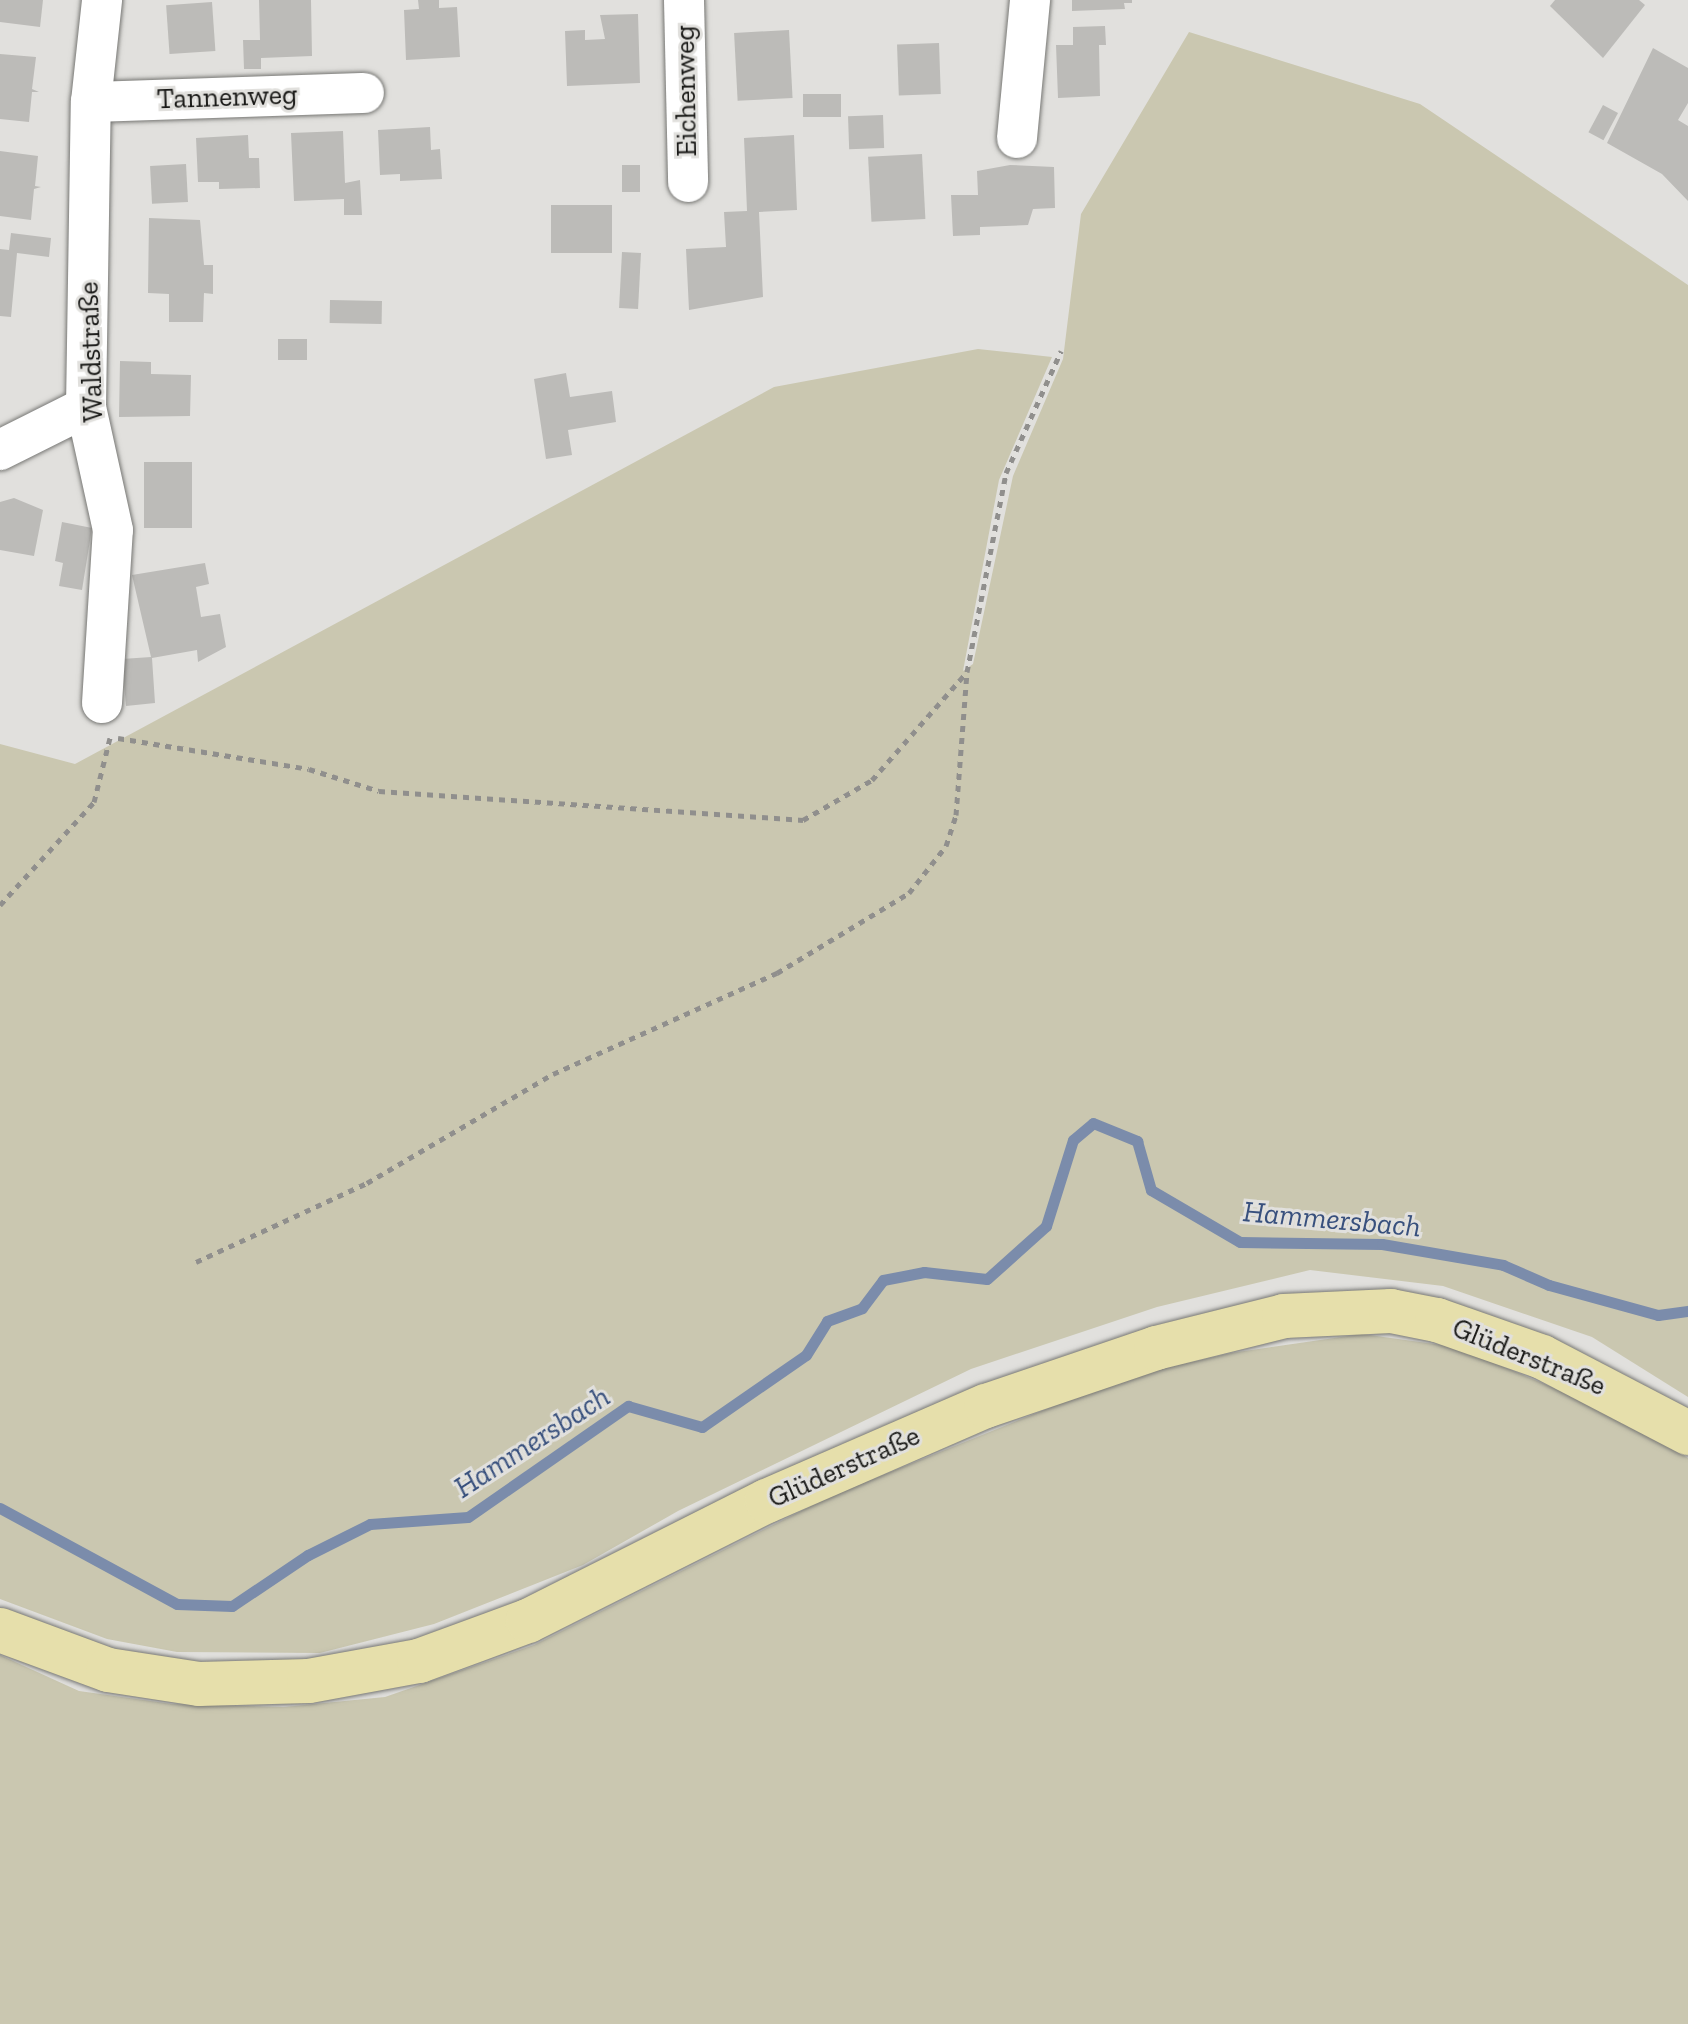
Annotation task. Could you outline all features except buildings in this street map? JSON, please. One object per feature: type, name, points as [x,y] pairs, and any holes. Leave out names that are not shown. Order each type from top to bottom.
[{"type":"main road","name":"Glüderstraße","points":[[0,1630],[108,1670],[199,1684],[309,1681],[419,1661],[528,1621],[767,1501],[959,1417],[1156,1348],[1284,1316],[1391,1311],[1437,1320],[1542,1357],[1688,1433]]},
{"type":"street","name":"Waldstraße","points":[[102,0],[91,102],[86,407],[113,530],[106,720]]},
{"type":"street","name":"Eichenweg","points":[[684,0],[688,182]]},
{"type":"street","points":[[1017,138],[1030,0]]},
{"type":"street","name":"Tannenweg","points":[[91,102],[364,93]]},
{"type":"street","points":[[0,450],[86,407]]},
{"type":"path","points":[[196,1262],[367,1183],[553,1074],[777,973],[909,893],[946,846],[956,815],[967,672],[1006,473],[1061,351]]},
{"type":"path","points":[[0,905],[94,802],[106,720],[394,793],[803,820],[872,780],[967,672]]},
{"type":"shaded area","points":[[1189,32],[1420,104],[1688,285],[1688,1397],[1592,1337],[1443,1286],[1310,1270],[1157,1307],[971,1369],[678,1511],[583,1565],[434,1624],[320,1653],[177,1652],[107,1639],[0,1599],[0,744],[75,764],[774,387],[978,349],[1052,357],[999,480],[963,671],[973,664],[1013,476],[1063,359],[1081,214]]},
{"type":"shaded area","points":[[1362,1334],[1456,1347],[1590,1403],[1688,1458],[1688,2024],[0,2024],[0,1655],[79,1691],[172,1704],[284,1707],[385,1697],[534,1645],[831,1496],[1126,1377],[1231,1353]]},
{"type":"waterway","name":"Hammersbach","points":[[0,1508],[177,1604],[232,1606],[308,1555],[370,1524],[468,1517],[628,1406],[702,1427],[806,1355],[827,1321],[862,1308],[883,1280],[924,1272],[987,1279],[1046,1226],[1073,1140],[1093,1123],[1137,1141],[1151,1190],[1240,1242],[1382,1244],[1503,1265],[1549,1285],[1658,1315],[1688,1311]]}]
